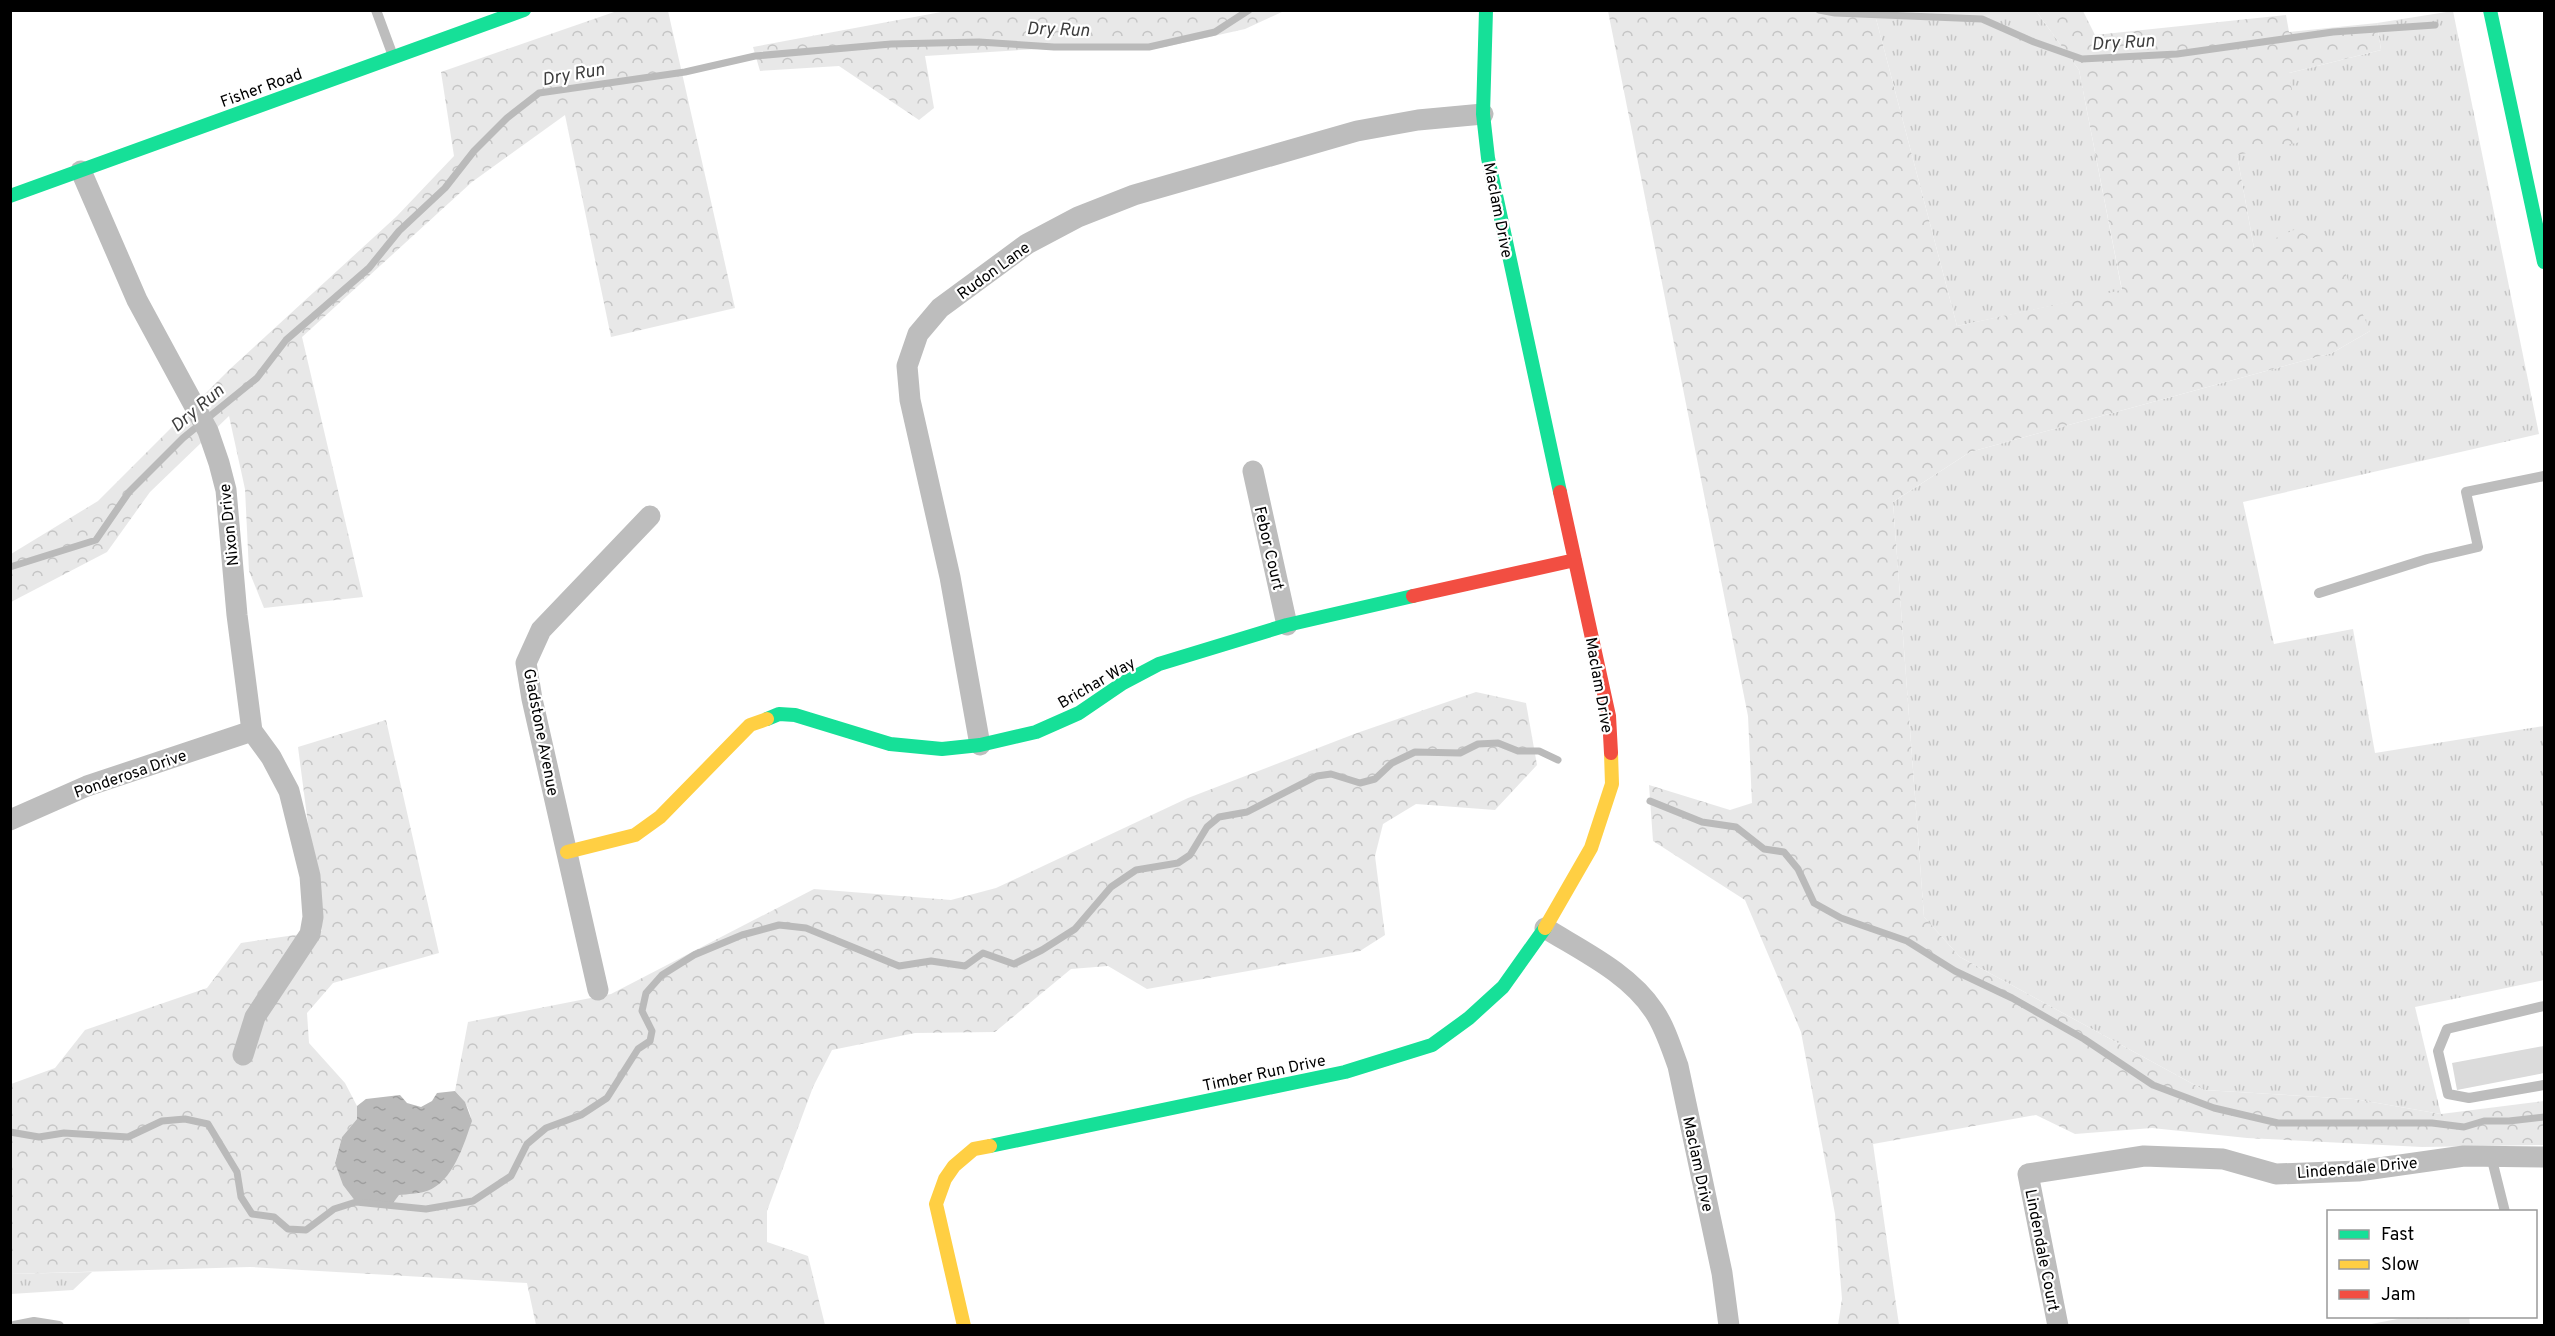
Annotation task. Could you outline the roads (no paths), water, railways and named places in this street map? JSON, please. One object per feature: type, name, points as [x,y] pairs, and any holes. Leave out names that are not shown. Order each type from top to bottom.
[{"type":"street","name":"Fisher Road","points":[[10,196],[524,10]]},
{"type":"street","name":"Maclam Drive","points":[[1486,10],[1483,114],[1488,158],[1518,305],[1609,716],[1612,784],[1591,848],[1545,928],[1634,987],[1654,1011],[1668,1038],[1678,1066],[1720,1262],[1729,1326]]},
{"type":"street","points":[[2490,10],[2540,220],[2544,262]]},
{"type":"street","name":"Rudon Lane","points":[[980,745],[950,577],[910,400],[907,366],[918,334],[940,308],[1027,244],[1078,217],[1134,195],[1357,130],[1418,120],[1483,114]]},
{"type":"street","name":"Nixon Drive","points":[[81,171],[137,300],[203,422],[226,490],[237,615],[252,730]]},
{"type":"street","name":"Febor Court","points":[[1253,471],[1287,625]]},
{"type":"street","name":"Gladstone Avenue","points":[[598,990],[532,699],[526,663],[541,630],[650,516]]},
{"type":"street","name":"Brichar Way","points":[[567,852],[635,835],[660,817],[750,725],[779,714],[795,715],[890,744],[942,749],[980,745],[1036,732],[1079,713],[1159,664],[1287,625],[1575,560]]},
{"type":"street","points":[[243,1055],[255,1017],[310,934],[314,917],[309,876],[288,791],[271,757],[252,730]]},
{"type":"street","name":"Ponderosa Drive","points":[[10,820],[87,786],[252,730]]},
{"type":"street","name":"Timber Run Drive","points":[[964,1326],[936,1204],[939,1188],[959,1158],[974,1149],[1346,1072],[1432,1045],[1469,1018],[1503,987],[1545,928]]},
{"type":"street","name":"Lindendale Drive","points":[[2028,1174],[2144,1156],[2223,1159],[2276,1174],[2358,1170],[2464,1156],[2544,1157]]},
{"type":"street","name":"Lindendale Court","points":[[2028,1174],[2058,1326]]},
{"type":"lane","points":[[376,10],[393,56]]},
{"type":"lane","points":[[2319,593],[2427,559],[2478,547],[2466,492],[2544,476]]},
{"type":"lane","points":[[2544,1006],[2447,1029],[2438,1051],[2448,1095],[2469,1098],[2544,1085]]},
{"type":"lane","points":[[2491,1156],[2504,1210]]},
{"type":"lane","points":[[14,1326],[34,1322],[58,1326]]},
{"type":"water","points":[[455,1091],[465,1102],[472,1121],[456,1161],[444,1180],[427,1191],[399,1195],[390,1207],[356,1202],[343,1185],[335,1163],[342,1137],[357,1119],[357,1106],[366,1099],[400,1095],[407,1103],[421,1107],[432,1101],[437,1093]]},
{"type":"waterway","name":"Dry Run","points":[[10,567],[96,540],[129,492],[183,438],[257,378],[286,340],[369,268],[399,231],[445,188],[474,151],[507,118],[539,93],[685,72],[755,56],[891,44],[979,42],[1054,47],[1149,47],[1215,32],[1249,10]]},
{"type":"waterway","name":"Dry Run","points":[[1819,10],[1835,13],[1982,19],[2034,42],[2082,59],[2177,54],[2333,32],[2435,25]]},
{"type":"waterway","points":[[10,1132],[39,1137],[64,1133],[128,1137],[162,1121],[185,1119],[208,1124],[237,1172],[241,1197],[252,1214],[274,1217],[288,1229],[306,1230],[334,1209],[356,1202],[426,1209],[473,1201],[511,1176],[527,1144],[546,1128],[581,1115],[607,1098],[638,1049],[650,1041],[652,1031],[642,1011],[646,993],[662,975],[694,955],[742,935],[779,925],[806,928],[899,966],[931,961],[965,966],[983,953],[1014,964],[1075,929],[1111,887],[1136,870],[1178,863],[1190,855],[1207,827],[1219,817],[1247,812],[1317,776],[1331,774],[1360,783],[1375,779],[1392,763],[1415,752],[1460,753],[1478,744],[1498,743],[1518,751],[1539,751],[1558,760]]},
{"type":"waterway","points":[[1650,801],[1702,822],[1736,827],[1764,849],[1784,852],[1798,869],[1814,903],[1841,918],[1907,941],[1955,971],[2012,998],[2084,1039],[2153,1085],[2214,1108],[2278,1123],[2432,1123],[2464,1127],[2484,1121],[2544,1117]]}]
